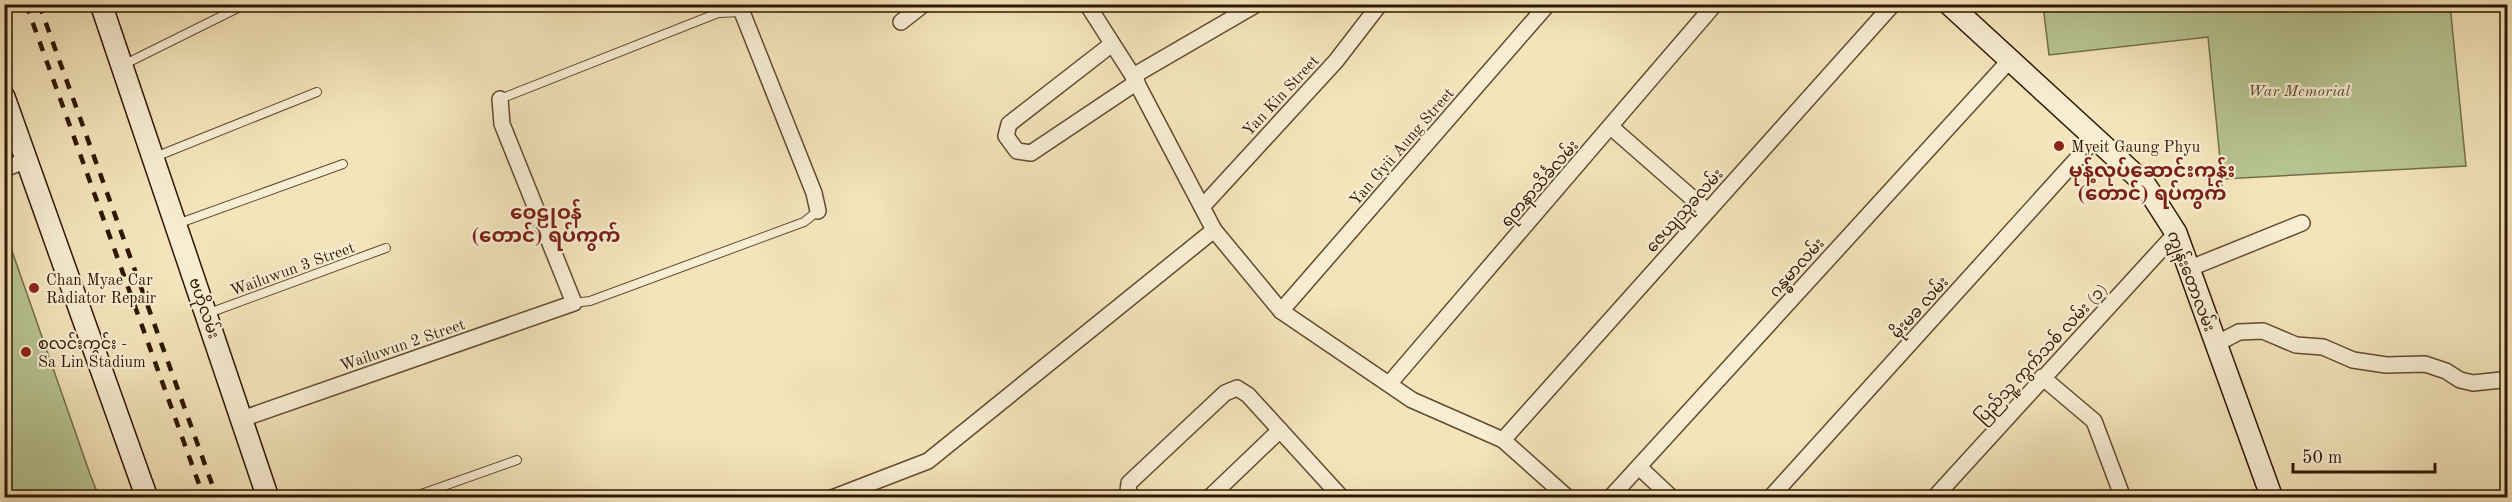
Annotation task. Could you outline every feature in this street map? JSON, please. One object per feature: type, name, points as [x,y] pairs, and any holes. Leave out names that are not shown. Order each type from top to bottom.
[{"type":"main road","name":"ဗဟိုလမ်း","points":[[101,4],[268,498]]},
{"type":"main road","name":"ကျွန်းတောလမ်း","points":[[1948,4],[2094,140],[2144,183],[2176,233],[2272,498]]},
{"type":"main road","points":[[4,97],[147,498]]},
{"type":"street","points":[[901,22],[924,4]]},
{"type":"street","points":[[1087,4],[1135,79],[1214,230],[1281,311],[1412,399],[1503,440],[1568,498]]},
{"type":"street","points":[[1113,44],[1009,124],[1006,136],[1017,151],[1031,153],[1135,79],[1257,4]]},
{"type":"street","name":"Yan Kin Street","points":[[1202,207],[1336,62],[1380,4]]},
{"type":"street","name":"Yan Gyii Aung Street","points":[[1281,311],[1548,4]]},
{"type":"street","name":"ရတနာသိင်္ခလမ်း","points":[[1389,384],[1715,4]]},
{"type":"street","name":"ဇေယျသုခလမ်း","points":[[1503,440],[1893,4]]},
{"type":"street","points":[[743,8],[814,193],[818,211]]},
{"type":"street","name":"ဂန္ဓမာလမ်း","points":[[1610,498],[2009,61]]},
{"type":"street","points":[[500,99],[502,124],[574,303]]},
{"type":"street","points":[[1611,127],[1707,211]]},
{"type":"street","name":"မိုးမခ လမ်း","points":[[1770,498],[2094,140]]},
{"type":"street","points":[[4,169],[27,160]]},
{"type":"street","points":[[2188,269],[2302,223]]},
{"type":"street","points":[[832,498],[928,461],[1214,230]]},
{"type":"street","name":"ပြည်သူ့ ကွက်သစ် လမ်း (၁)","points":[[1940,495],[2042,377],[2176,233]]},
{"type":"street","name":"Wailuwun 2 Street","points":[[242,419],[574,303]]},
{"type":"street","points":[[2216,344],[2239,332],[2263,332],[2296,345],[2323,347],[2353,360],[2386,365],[2425,364],[2446,371],[2460,380],[2474,383],[2501,380]]},
{"type":"street","points":[[2042,377],[2094,421],[2122,498]]},
{"type":"street","points":[[1133,498],[1128,490],[1129,483],[1225,393],[1237,388],[1248,394],[1342,498]]},
{"type":"street","points":[[1209,498],[1280,430]]},
{"type":"street","points":[[1639,467],[1672,498]]},
{"type":"lane","points":[[122,66],[246,4]]},
{"type":"lane","points":[[500,99],[718,13],[743,8]]},
{"type":"lane","points":[[154,158],[317,92]]},
{"type":"lane","points":[[176,224],[343,164]]},
{"type":"lane","points":[[574,303],[590,301],[804,222],[818,211]]},
{"type":"lane","name":"Wailuwun 3 Street","points":[[207,313],[386,248]]},
{"type":"lane","points":[[410,498],[517,460]]},
{"type":"green space","name":"War Memorial","points":[[2043,5],[2450,5],[2466,166],[2222,179],[2208,37],[2049,55]]},
{"type":"green space","name":"စလင်းကွင်း - Sa Lin Stadium","points":[[5,231],[90,474],[99,497],[5,497]]},
{"type":"railway","points":[[26,4],[204,498]]},
{"type":"railway","points":[[39,4],[217,498]]},
{"type":"place","name":"Myeit Gaung Phyu","points":[[2059,146]]},
{"type":"place","name":"Chan Myae Car Radiator Repair","points":[[34,288]]},
{"type":"place","name":"စလင်းကွင်း - Sa Lin Stadium","points":[[26,352]]},
{"type":"district","name":"မုန့်လုပ်ဆောင်းကုန်း (တောင်) ရပ်ကွက်","points":[[2152,182]]},
{"type":"district","name":"ဝေဠုဝန် (တောင်) ရပ်ကွက်","points":[[546,224]]}]
